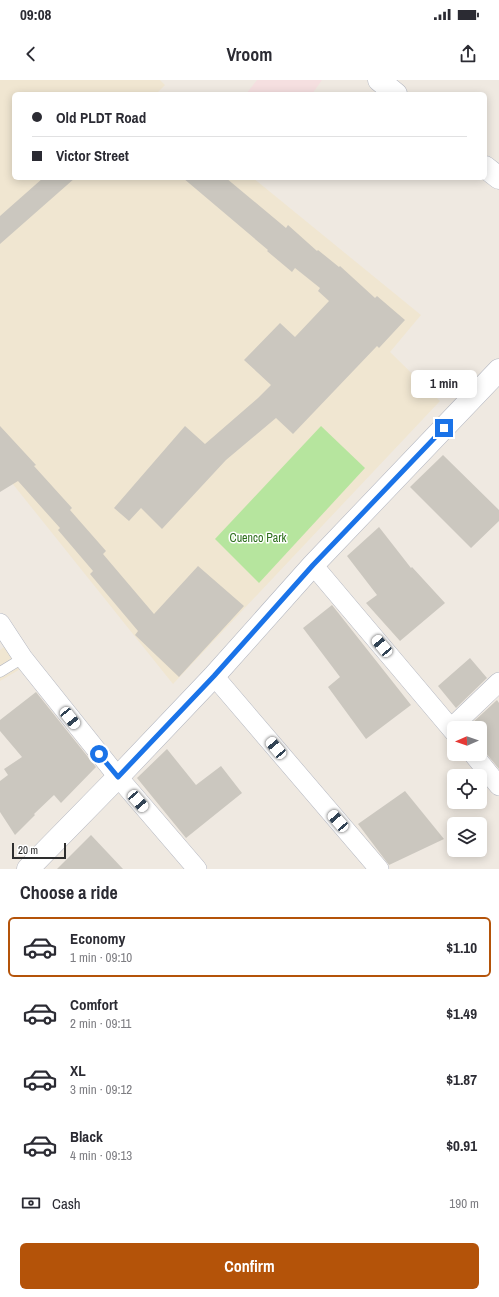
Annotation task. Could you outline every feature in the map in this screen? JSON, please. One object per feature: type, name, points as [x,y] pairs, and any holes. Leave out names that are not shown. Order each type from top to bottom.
[{"type":"street","points":[[379,80],[394,92]]},
{"type":"street","points":[[487,169],[499,178]]},
{"type":"street","points":[[28,869],[214,676],[313,565],[499,370]]},
{"type":"street","points":[[313,565],[447,724]]},
{"type":"street","points":[[0,623],[23,658],[118,777],[197,869]]},
{"type":"street","points":[[214,676],[379,869]]},
{"type":"street","points":[[461,721],[499,682]]},
{"type":"street","points":[[479,761],[499,786]]},
{"type":"lane","points":[[0,672],[23,658]]},
{"type":"shaded area","points":[[0,80],[160,80],[165,85],[158,92],[12,92],[12,180],[255,180],[421,315],[390,352],[440,401],[173,684],[0,468]]},
{"type":"shaded area","points":[[257,80],[322,80],[313,92],[248,92]]},
{"type":"shaded area","points":[[5,646],[22,668],[0,681],[0,650]]},
{"type":"green space","name":"Cuenco Park","points":[[321,426],[365,468],[259,583],[215,539]]},
{"type":"building","points":[[41,180],[73,180],[0,244],[0,216]]},
{"type":"building","points":[[185,180],[228,180],[286,228],[288,225],[317,251],[318,250],[339,267],[340,266],[375,298],[377,296],[405,320],[379,348],[377,346],[293,434],[276,418],[226,460],[162,529],[141,508],[129,521],[114,508],[185,426],[205,444],[271,385],[244,360],[280,323],[295,337],[329,301],[318,291],[320,288],[295,268],[292,272],[267,251],[268,250]]},
{"type":"building","points":[[0,426],[36,465],[34,466],[72,508],[70,510],[106,551],[103,554],[154,614],[198,566],[244,606],[179,677],[135,635],[138,631],[90,574],[93,571],[58,530],[60,528],[18,481],[0,492]]},
{"type":"building","points":[[443,455],[499,510],[499,521],[471,548],[410,487]]},
{"type":"building","points":[[379,527],[411,568],[412,567],[445,603],[400,641],[366,603],[377,595],[347,556]]},
{"type":"building","points":[[332,605],[411,705],[366,739],[328,687],[340,677],[303,628]]},
{"type":"building","points":[[470,658],[487,678],[456,708],[438,686]]},
{"type":"building","points":[[36,692],[96,767],[61,803],[54,795],[15,835],[0,812],[0,781],[8,775],[4,769],[22,757],[0,731],[0,720]]},
{"type":"building","points":[[497,700],[499,703],[499,769],[487,754],[487,721],[474,721]]},
{"type":"building","points":[[167,749],[196,785],[221,766],[242,793],[186,838],[137,778]]},
{"type":"building","points":[[405,791],[444,839],[389,865],[358,824]]},
{"type":"building","points":[[91,835],[123,869],[57,869]]},
{"type":"route","points":[[99,754],[118,777],[214,676],[313,565],[444,428]]}]
